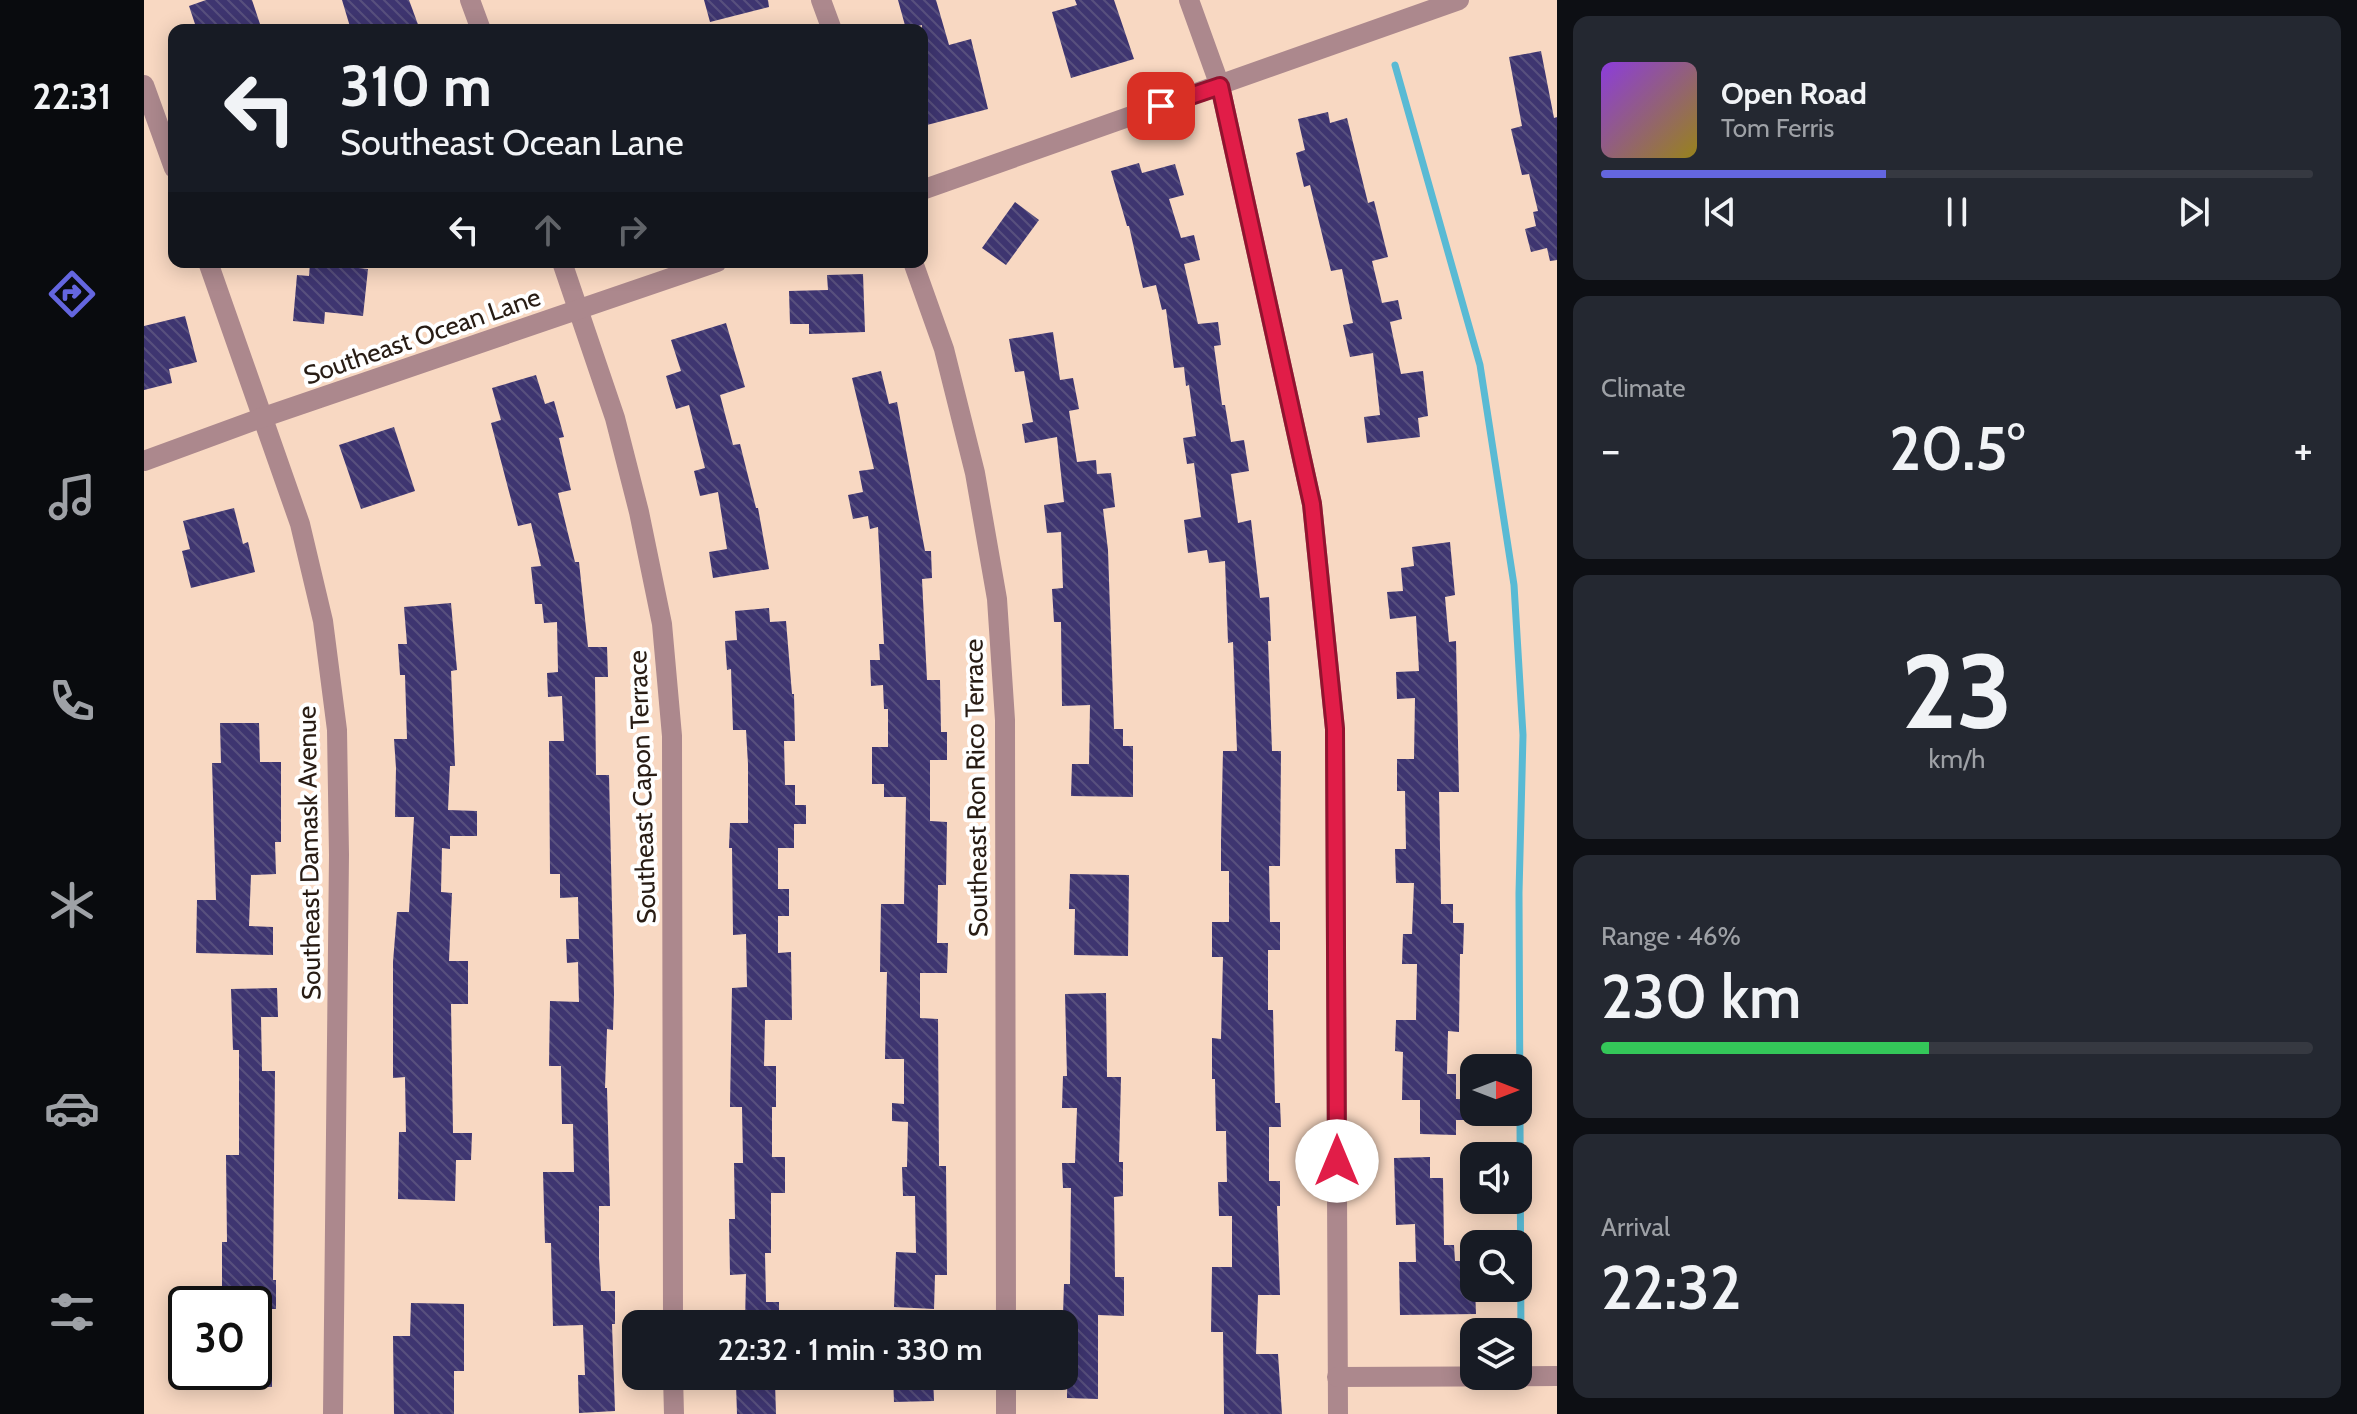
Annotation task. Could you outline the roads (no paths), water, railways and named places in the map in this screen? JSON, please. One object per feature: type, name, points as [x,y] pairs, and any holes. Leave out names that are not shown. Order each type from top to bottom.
[{"type":"street","points":[[470,0],[479,24]]},
{"type":"street","points":[[821,0],[830,24]]},
{"type":"street","points":[[1189,0],[1220,86],[1312,504],[1335,729],[1338,1414]]},
{"type":"street","points":[[928,188],[1459,0]]},
{"type":"street","points":[[146,96],[168,153]]},
{"type":"street","name":"Southeast Damask Avenue","points":[[210,268],[300,524],[323,621],[337,730],[339,855],[333,1414]]},
{"type":"street","name":"Southeast Capon Terrace","points":[[564,268],[615,418],[639,512],[662,624],[672,736],[673,1310]]},
{"type":"street","name":"Southeast Ocean Lane","points":[[144,461],[700,268]]},
{"type":"street","name":"Southeast Ron Rico Terrace","points":[[915,268],[944,349],[972,459],[997,599],[1005,720],[1006,1310]]},
{"type":"street","points":[[1337,1377],[1557,1376]]},
{"type":"street","points":[[673,1390],[674,1414]]},
{"type":"street","points":[[1006,1390],[1006,1414]]},
{"type":"waterway","points":[[1395,65],[1480,365],[1514,585],[1523,735],[1519,893],[1521,1318]]}]
